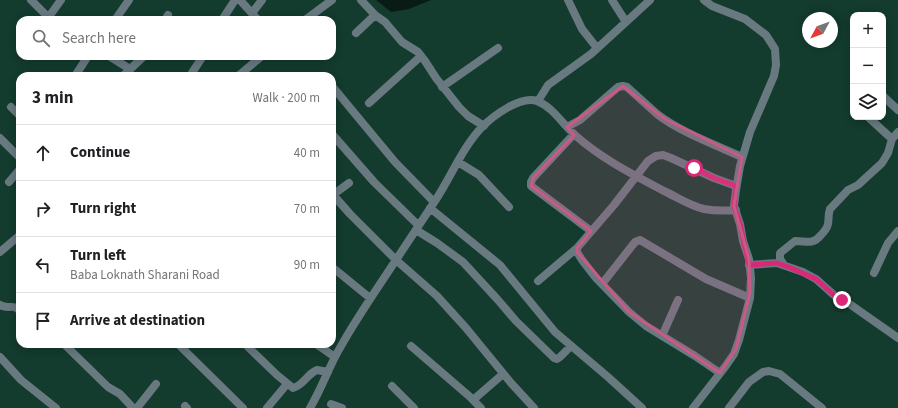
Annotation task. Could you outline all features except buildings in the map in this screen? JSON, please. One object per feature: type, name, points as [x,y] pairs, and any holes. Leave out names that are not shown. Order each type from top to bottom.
[{"type":"street","points":[[31,0],[47,16]]},
{"type":"street","points":[[52,16],[61,0]]},
{"type":"street","points":[[118,16],[128,0]]},
{"type":"street","points":[[224,16],[234,0]]},
{"type":"street","points":[[240,0],[255,16]]},
{"type":"street","points":[[252,13],[262,0]]},
{"type":"street","points":[[310,16],[332,0]]},
{"type":"street","points":[[361,0],[375,15],[385,22],[402,42],[418,52],[442,87],[464,111],[484,126]]},
{"type":"street","points":[[568,0],[582,29],[597,48]]},
{"type":"street","points":[[612,0],[626,22]]},
{"type":"street","points":[[538,102],[548,85],[583,61],[650,0]]},
{"type":"street","points":[[693,408],[725,367],[736,349],[750,298],[751,286],[749,265],[740,224],[734,206],[736,186],[742,157],[753,124],[762,106],[775,71],[776,60],[775,48],[766,35],[752,24],[733,13],[712,6],[704,0]]},
{"type":"street","points":[[356,33],[375,15]]},
{"type":"street","points":[[442,87],[498,48]]},
{"type":"street","points":[[369,104],[421,56]]},
{"type":"street","points":[[78,72],[85,60]]},
{"type":"street","points":[[115,60],[130,69]]},
{"type":"street","points":[[127,72],[140,60]]},
{"type":"street","points":[[193,72],[200,60]]},
{"type":"street","points":[[244,72],[258,60]]},
{"type":"street","points":[[567,127],[580,120],[618,87],[628,86],[657,114],[665,119],[692,134],[742,157]]},
{"type":"street","points":[[336,91],[432,205],[500,265],[555,332],[642,408]]},
{"type":"street","points":[[886,99],[898,110]]},
{"type":"street","points":[[310,408],[335,357],[370,298],[432,205],[458,162],[484,126],[509,107],[528,100],[538,102],[550,109],[574,134],[605,157],[636,176],[695,206],[713,210],[736,210]]},
{"type":"street","points":[[11,107],[16,112]]},
{"type":"street","points":[[871,120],[892,139]]},
{"type":"street","points":[[784,265],[780,258],[780,253],[795,241],[809,243],[819,237],[828,226],[828,213],[830,209],[848,190],[858,185],[882,163],[888,153],[892,139],[898,132]]},
{"type":"street","points":[[574,134],[534,178],[531,182],[531,186],[591,231]]},
{"type":"street","points":[[0,138],[16,154]]},
{"type":"street","points":[[336,139],[417,228],[463,262],[516,321],[554,358],[557,359],[560,357],[571,346]]},
{"type":"street","points":[[538,281],[577,248],[648,161],[656,156],[663,155],[714,178],[736,186]]},
{"type":"street","points":[[458,162],[479,175],[509,206]]},
{"type":"street","points":[[8,182],[16,173]]},
{"type":"street","points":[[336,193],[350,183]]},
{"type":"street","points":[[336,200],[396,260],[437,296],[534,408]]},
{"type":"street","points":[[874,274],[888,243],[898,230]]},
{"type":"street","points":[[0,252],[16,238]]},
{"type":"street","points":[[602,284],[635,242],[640,240],[706,279],[750,298]]},
{"type":"street","points":[[577,248],[577,252],[582,260],[602,284],[629,312],[646,326],[720,373]]},
{"type":"street","points":[[749,265],[777,263],[803,272],[816,279],[835,296],[851,305],[898,338]]},
{"type":"street","points":[[336,269],[370,298]]},
{"type":"street","points":[[662,336],[678,300]]},
{"type":"street","points":[[0,304],[4,307],[16,307]]},
{"type":"street","points":[[411,346],[481,408]]},
{"type":"street","points":[[68,348],[108,387],[120,394],[133,408]]},
{"type":"street","points":[[182,348],[243,408]]},
{"type":"street","points":[[249,348],[293,388],[298,386],[317,370],[328,372]]},
{"type":"street","points":[[322,348],[335,357]]},
{"type":"street","points":[[0,357],[21,380],[56,408]]},
{"type":"street","points":[[729,408],[749,382],[763,372],[769,371],[780,374],[822,408]]},
{"type":"street","points":[[473,400],[503,374]]},
{"type":"street","points":[[137,408],[156,384]]},
{"type":"street","points":[[267,408],[287,384]]},
{"type":"street","points":[[392,386],[414,408]]},
{"type":"street","points":[[331,404],[342,408]]},
{"type":"highlighted area","points":[[623,86],[665,119],[742,157],[734,206],[749,259],[750,293],[736,349],[720,373],[629,312],[577,252],[577,248],[591,231],[531,186],[533,178],[574,135],[567,127]]},
{"type":"shaded area","points":[[376,0],[431,0],[409,9],[391,12]]},
{"type":"route","points":[[694,168],[714,178],[736,186],[734,206],[749,259],[749,265],[777,263],[803,272],[816,279],[835,296],[842,300]]}]
